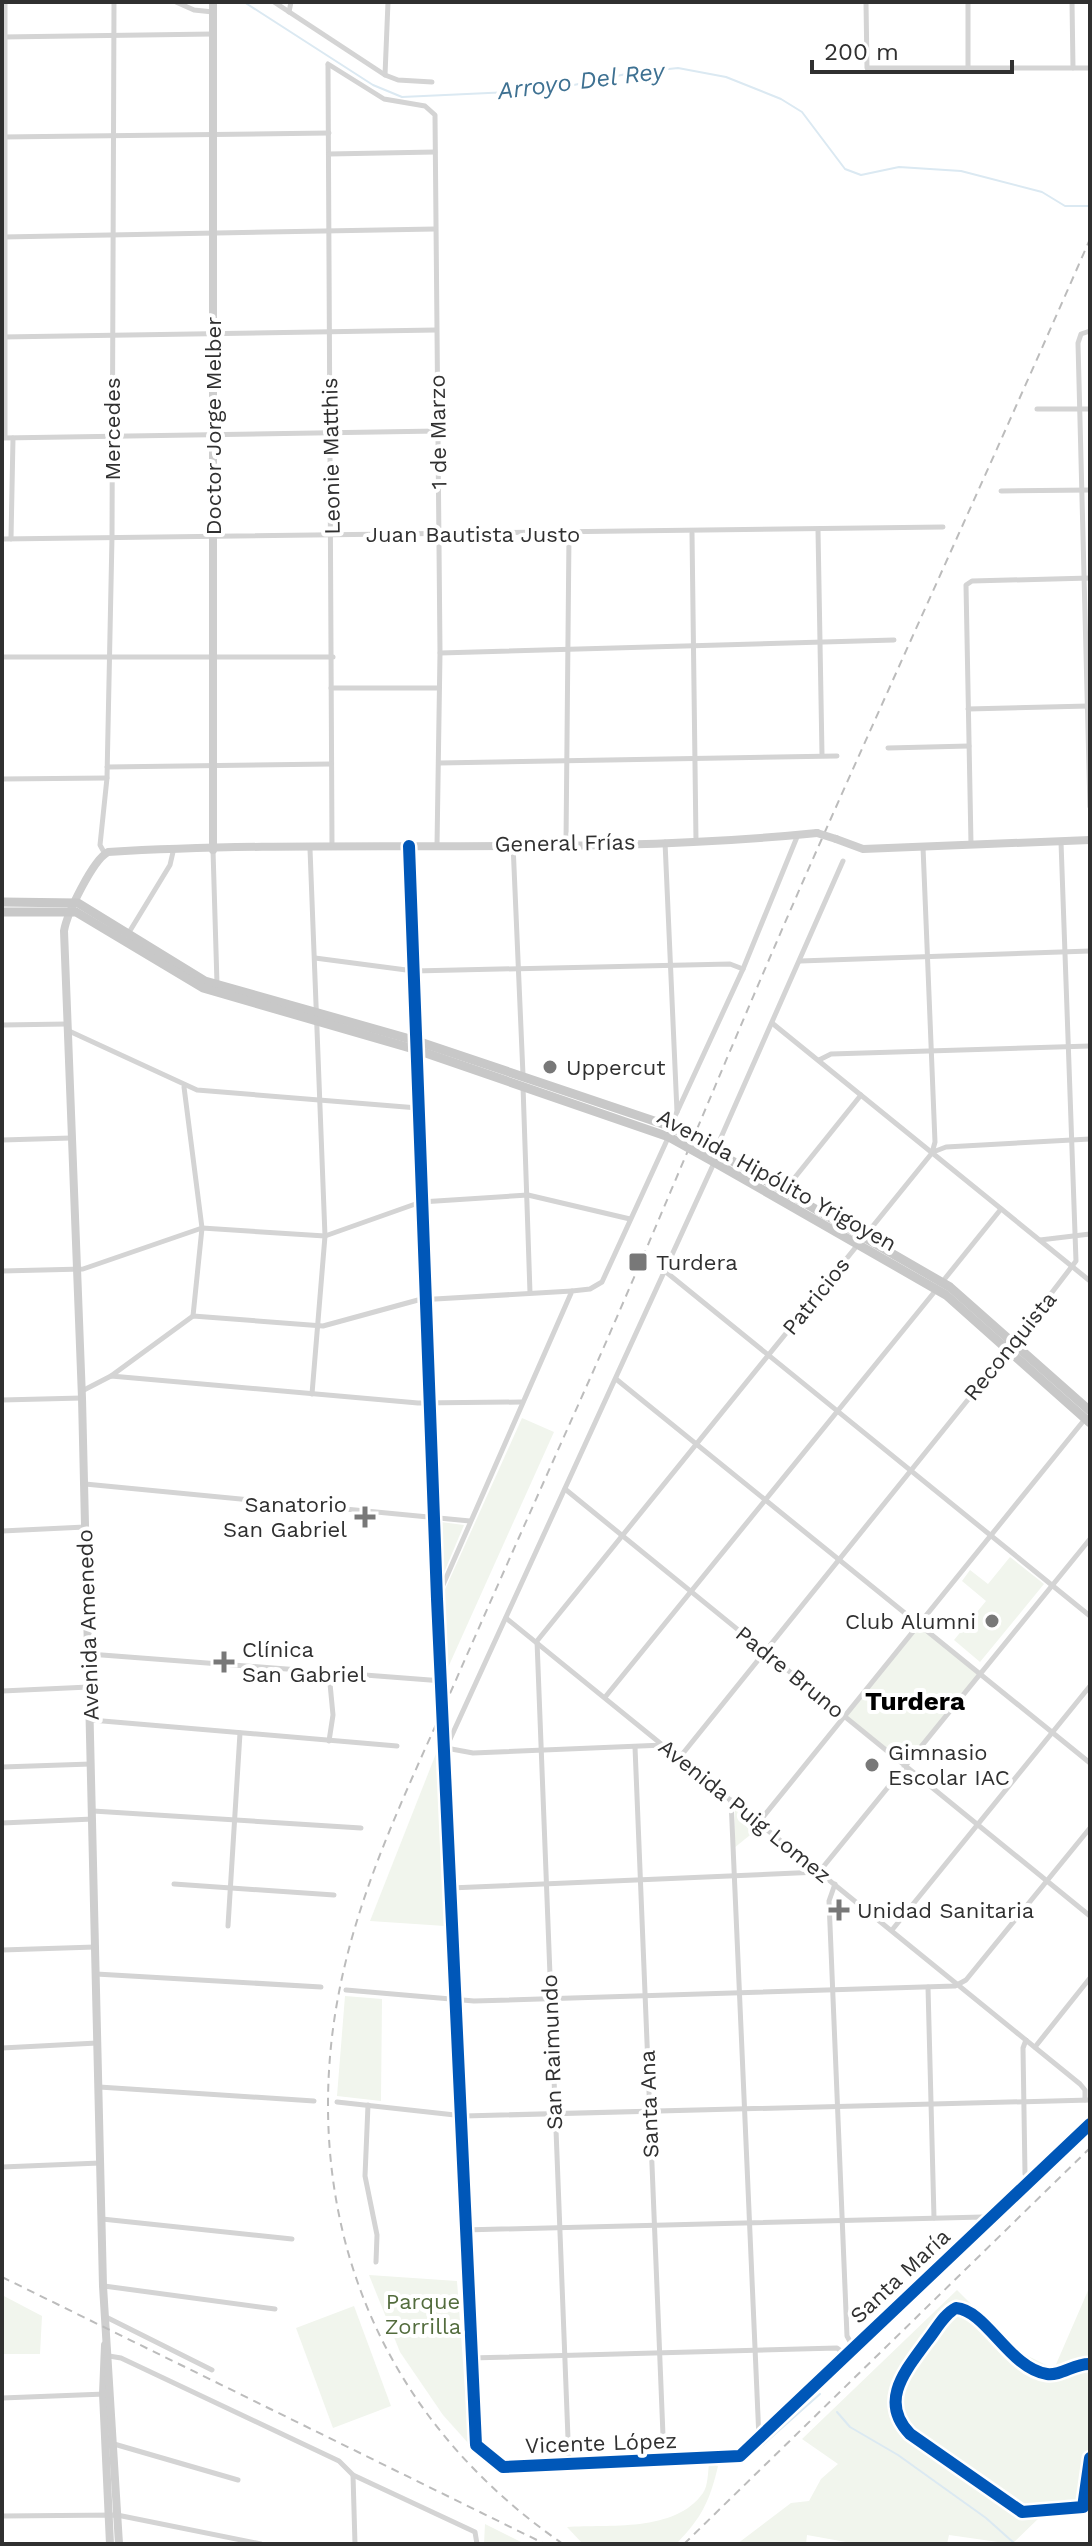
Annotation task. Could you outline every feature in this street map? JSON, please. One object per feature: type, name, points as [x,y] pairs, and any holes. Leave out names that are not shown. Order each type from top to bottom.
[{"type":"main road","name":"Avenida Hipólito Yrigoyen","points":[[2,902],[73,907],[128,934],[190,974],[318,1017]]},
{"type":"main road","name":"Avenida Hipólito Yrigoyen","points":[[2,912],[73,907],[203,988],[417,1045],[669,1131],[715,1151],[861,1241]]},
{"type":"main road","name":"Avenida Hipólito Yrigoyen","points":[[669,1131],[714,1162],[939,1286],[1089,1416]]},
{"type":"street","points":[[5,2],[3,438],[438,431]]},
{"type":"street","name":"Mercedes","points":[[105,854],[100,845],[107,778],[112,537],[114,2]]},
{"type":"street","points":[[176,2],[194,10],[213,6]]},
{"type":"street","points":[[274,2],[385,75],[398,80],[432,82]]},
{"type":"street","points":[[289,12],[291,2]]},
{"type":"street","points":[[385,75],[388,2]]},
{"type":"street","points":[[866,2],[867,68],[1090,68]]},
{"type":"street","points":[[968,2],[968,67]]},
{"type":"street","points":[[1072,2],[1073,68]]},
{"type":"street","name":"Doctor Jorge Melber","points":[[213,6],[213,850]]},
{"type":"street","points":[[3,37],[213,34]]},
{"type":"street","name":"1 de Marzo","points":[[328,64],[384,99],[431,108],[435,115],[440,653],[437,846]]},
{"type":"street","name":"Leonie Matthis","points":[[328,64],[332,849]]},
{"type":"street","points":[[3,137],[329,133]]},
{"type":"street","points":[[329,154],[435,152]]},
{"type":"street","points":[[3,237],[435,229]]},
{"type":"street","points":[[3,337],[436,330]]},
{"type":"street","points":[[1090,331],[1081,334],[1078,343],[1087,578],[1090,807]]},
{"type":"street","points":[[1037,409],[1090,409]]},
{"type":"street","points":[[11,539],[13,438]]},
{"type":"street","points":[[1001,491],[1090,490]]},
{"type":"street","name":"Juan Bautista Justo","points":[[2,539],[540,530],[569,534],[692,533],[943,527]]},
{"type":"street","points":[[818,530],[822,755]]},
{"type":"street","points":[[692,533],[696,841]]},
{"type":"street","points":[[566,843],[569,534]]},
{"type":"street","points":[[971,844],[966,585],[972,581],[1087,578]]},
{"type":"street","points":[[440,653],[894,640]]},
{"type":"street","points":[[2,657],[333,657]]},
{"type":"street","points":[[331,688],[439,688]]},
{"type":"street","points":[[968,709],[1088,706]]},
{"type":"street","points":[[888,748],[969,746]]},
{"type":"street","points":[[439,763],[837,756]]},
{"type":"street","points":[[107,767],[331,764]]},
{"type":"street","points":[[2,779],[107,778]]},
{"type":"street","name":"General Frías","points":[[105,854],[665,842],[797,837],[817,833],[863,849],[1090,840]]},
{"type":"street","points":[[2,1400],[82,1395],[193,1316],[318,1326],[426,1299],[572,1291],[599,1285],[743,969],[797,837]]},
{"type":"street","points":[[1061,841],[1076,1235],[1073,1268]]},
{"type":"street","points":[[665,842],[677,1112]]},
{"type":"street","points":[[513,844],[530,1293]]},
{"type":"street","points":[[409,846],[470,2358],[837,2348],[845,2354]]},
{"type":"street","points":[[923,847],[935,1142],[932,1153]]},
{"type":"street","points":[[310,849],[325,1236],[312,1394]]},
{"type":"street","points":[[213,850],[217,985]]},
{"type":"street","points":[[128,934],[170,865],[173,852]]},
{"type":"street","points":[[73,907],[95,863],[105,854]]},
{"type":"street","points":[[715,1151],[843,861]]},
{"type":"street","name":"Avenida Amenedo","points":[[73,907],[64,931],[82,1395],[101,2219],[113,2515],[110,2544]]},
{"type":"street","points":[[800,961],[1090,951]]},
{"type":"street","points":[[315,958],[414,971],[730,964],[743,969]]},
{"type":"street","points":[[772,1023],[1090,1281]]},
{"type":"street","points":[[2,1025],[67,1027],[184,1087],[418,1108]]},
{"type":"street","points":[[819,1060],[831,1054],[1090,1046]]},
{"type":"street","points":[[184,1087],[202,1228],[193,1316]]},
{"type":"street","points":[[784,1191],[861,1095]]},
{"type":"street","points":[[2,1140],[71,1138]]},
{"type":"street","points":[[932,1153],[946,1147],[1090,1139]]},
{"type":"street","name":"Patricios","points":[[537,1641],[932,1153]]},
{"type":"street","points":[[446,1748],[714,1162]]},
{"type":"street","points":[[2,1271],[76,1270],[202,1228],[325,1236],[421,1202],[528,1195],[630,1219]]},
{"type":"street","points":[[606,1696],[1001,1209]]},
{"type":"street","points":[[1039,1240],[1090,1234]]},
{"type":"street","name":"Reconquista","points":[[680,1757],[1073,1268]]},
{"type":"street","points":[[666,1272],[1090,1616]]},
{"type":"street","points":[[437,1599],[572,1291]]},
{"type":"street","points":[[111,1376],[430,1403],[521,1402]]},
{"type":"street","points":[[616,1379],[1090,1763]]},
{"type":"street","points":[[759,1822],[918,1622],[1089,1416]]},
{"type":"street","points":[[84,1484],[435,1515],[470,1521]]},
{"type":"street","name":"Padre Bruno","points":[[565,1489],[1090,1916]]},
{"type":"street","points":[[2,1531],[85,1527]]},
{"type":"street","points":[[450,1888],[819,1872],[1090,1539]]},
{"type":"street","name":"Avenida Puig Lomez","points":[[506,1618],[606,1696],[1035,2047],[1083,2087],[1087,2100]]},
{"type":"street","name":"San Raimundo","points":[[537,1641],[569,2464]]},
{"type":"street","points":[[89,1654],[443,1681]]},
{"type":"street","points":[[329,1673],[333,1715],[329,1741]]},
{"type":"street","points":[[892,1930],[1090,1686]]},
{"type":"street","points":[[2,1691],[90,1687]]},
{"type":"street","points":[[91,1720],[397,1746]]},
{"type":"street","points":[[228,1926],[240,1733]]},
{"type":"street","points":[[446,1748],[473,1753],[664,1745]]},
{"type":"street","name":"Santa Ana","points":[[635,1747],[638,1881],[664,2460]]},
{"type":"street","points":[[2,1767],[92,1764]]},
{"type":"street","points":[[731,1799],[747,2223],[759,2439]]},
{"type":"street","points":[[2,1823],[93,1815],[234,1819],[361,1828]]},
{"type":"street","points":[[346,1990],[474,2001],[960,1985],[1090,1828]]},
{"type":"street","points":[[174,1884],[334,1895]]},
{"type":"street","points":[[835,1884],[829,1901],[832,1989],[847,2336],[853,2347]]},
{"type":"street","points":[[2,1950],[96,1947]]},
{"type":"street","points":[[96,1974],[321,1987]]},
{"type":"street","points":[[1035,2047],[1090,1978]]},
{"type":"street","points":[[928,1987],[934,2218]]},
{"type":"street","points":[[1026,2040],[1025,2174],[1030,2182]]},
{"type":"street","points":[[2,2048],[98,2043]]},
{"type":"street","points":[[99,2087],[314,2101]]},
{"type":"street","points":[[337,2102],[458,2115],[1087,2100]]},
{"type":"street","points":[[368,2105],[365,2176],[377,2235],[376,2262]]},
{"type":"street","name":"Santa María","points":[[737,2458],[1090,2124]]},
{"type":"street","points":[[2,2167],[100,2163]]},
{"type":"street","points":[[464,2230],[983,2217],[990,2220]]},
{"type":"street","points":[[101,2219],[292,2239]]},
{"type":"street","points":[[103,2286],[275,2309]]},
{"type":"street","points":[[105,2316],[212,2370]]},
{"type":"street","name":"Avenida Amenedo","points":[[106,2340],[109,2356],[107,2394]]},
{"type":"street","points":[[109,2356],[339,2461],[353,2475],[475,2532],[477,2544]]},
{"type":"street","name":"Vicente López","points":[[470,2358],[476,2445],[499,2467],[737,2458]]},
{"type":"street","points":[[2,2398],[107,2394]]},
{"type":"street","points":[[110,2443],[238,2480]]},
{"type":"street","points":[[353,2475],[355,2544]]},
{"type":"street","points":[[2,2516],[113,2515],[261,2544]]},
{"type":"street","name":"Avenida Amenedo","points":[[113,2515],[119,2544]]},
{"type":"green space","points":[[522,1418],[554,1432],[446,1672],[443,1594]]},
{"type":"green space","points":[[441,1522],[464,1525],[440,1582]]},
{"type":"green space","name":"Club Alumni","points":[[1010,1557],[1044,1584],[980,1662],[954,1640],[986,1601],[962,1581],[970,1570],[988,1584]]},
{"type":"green space","points":[[918,1622],[980,1674],[904,1765],[844,1715]]},
{"type":"green space","points":[[439,1746],[445,1926],[370,1921]]},
{"type":"green space","points":[[735,1805],[760,1827],[734,1848]]},
{"type":"green space","points":[[345,1996],[382,1999],[381,2101],[337,2096]]},
{"type":"green space","name":"Parque Zorrilla","points":[[369,2275],[457,2281],[469,2444],[443,2415],[400,2352]]},
{"type":"green space","points":[[1090,2286],[1090,2511],[1042,2515],[1012,2544],[949,2535],[947,2544],[857,2544],[807,2535],[806,2544],[737,2544],[791,2503],[809,2501],[821,2479],[838,2464],[802,2439],[957,2290],[1018,2351],[1054,2369]]},
{"type":"green space","points":[[2,2295],[42,2316],[40,2354],[2,2354]]},
{"type":"green space","points":[[354,2306],[391,2406],[333,2428],[296,2328]]},
{"type":"green space","points":[[709,2463],[718,2466],[708,2499],[698,2518],[676,2544],[583,2544],[567,2527],[640,2524],[676,2515],[691,2506],[703,2493]]},
{"type":"green space","points":[[485,2524],[525,2544],[484,2544]]},
{"type":"waterway","name":"Arroyo Del Rey","points":[[244,2],[373,85],[402,97],[550,90],[631,73],[678,68],[726,77],[781,99],[802,112],[845,169],[861,175],[899,167],[961,171],[1042,192],[1065,206],[1090,206]]},
{"type":"waterway","points":[[742,2463],[820,2394]]},
{"type":"waterway","points":[[837,2412],[850,2427],[898,2455],[986,2518],[1014,2543]]},
{"type":"railway","points":[[563,2544],[510,2503],[462,2457],[422,2407],[388,2352],[362,2295],[343,2233],[332,2169],[328,2101],[331,2045],[339,1991],[368,1889],[407,1790],[621,1307],[794,901],[1090,239]]},
{"type":"railway","points":[[684,2544],[1090,2148]]},
{"type":"railway","points":[[2,2277],[545,2544]]},
{"type":"cycle path","points":[[409,846],[437,1599],[476,2445],[503,2467],[740,2456],[1090,2124]]},
{"type":"cycle path","points":[[1090,2364],[1052,2374],[1034,2370],[1021,2362],[978,2318],[956,2308],[944,2318],[911,2363],[896,2398],[896,2410],[910,2434],[1022,2512],[1083,2507],[1090,2458]]},
{"type":"place","name":"Uppercut","points":[[550,1067]]},
{"type":"place","name":"Turdera","points":[[638,1262]]},
{"type":"place","name":"Sanatorio San Gabriel","points":[[365,1517]]},
{"type":"place","name":"Club Alumni","points":[[992,1621]]},
{"type":"place","name":"Clínica San Gabriel","points":[[224,1662]]},
{"type":"place","name":"Gimnasio Escolar IAC","points":[[872,1765]]},
{"type":"place","name":"Unidad Sanitaria","points":[[839,1910]]},
{"type":"district","name":"Turdera","points":[[915,1701]]}]
